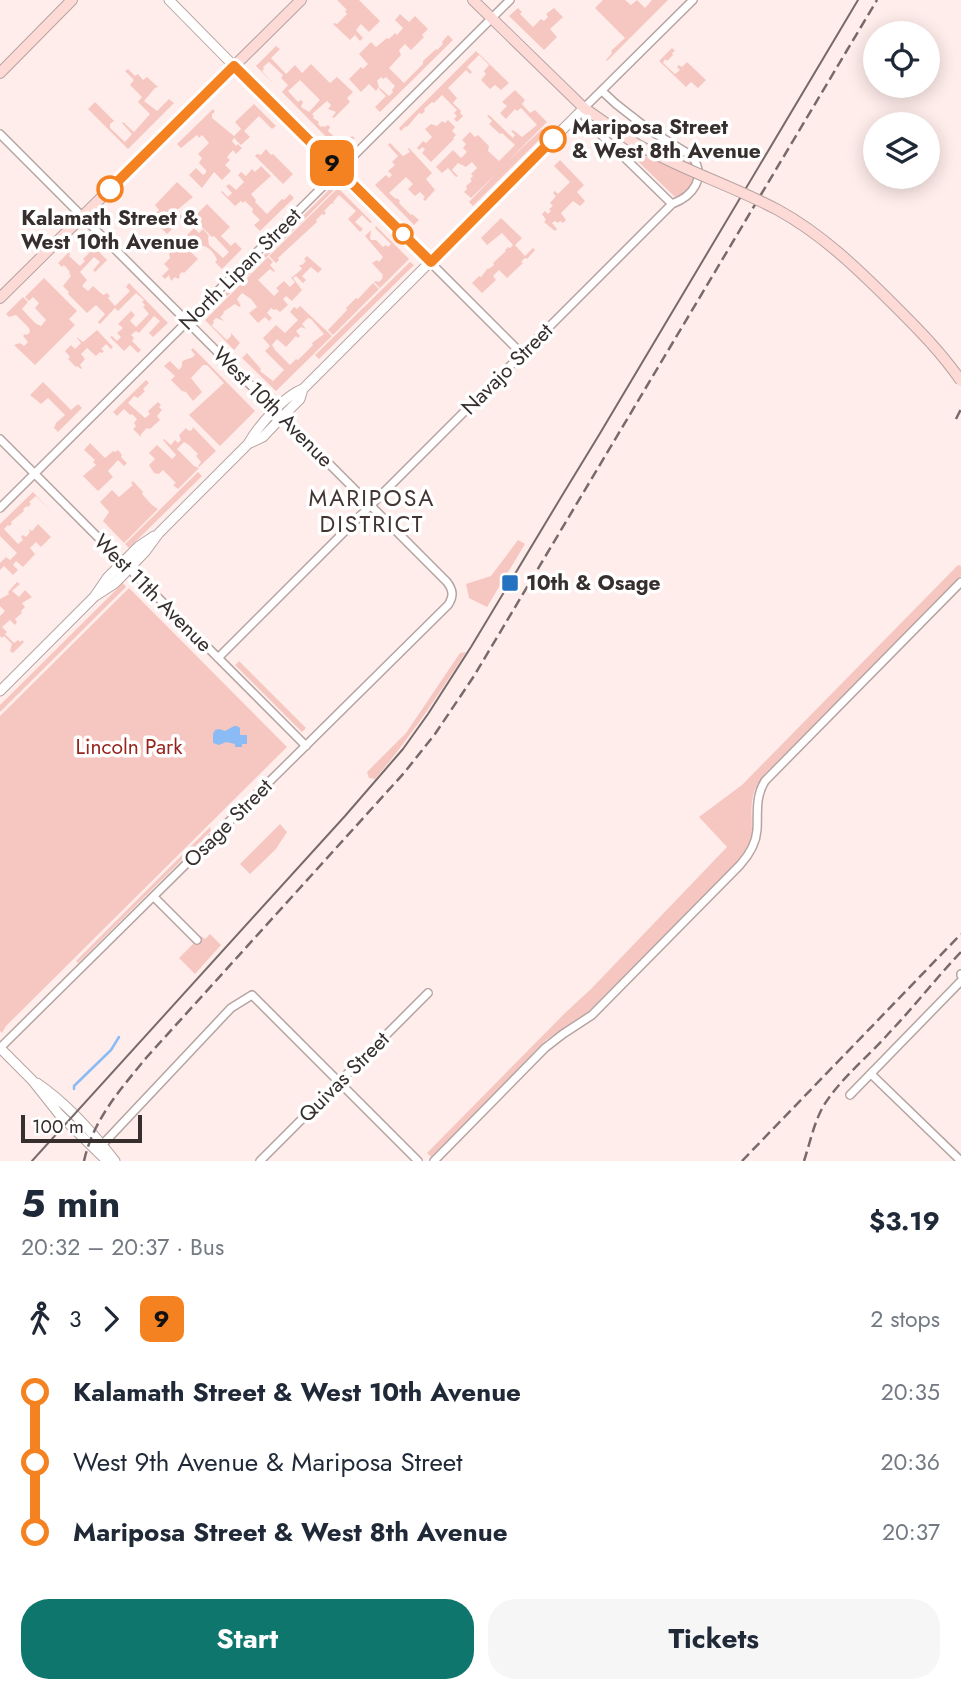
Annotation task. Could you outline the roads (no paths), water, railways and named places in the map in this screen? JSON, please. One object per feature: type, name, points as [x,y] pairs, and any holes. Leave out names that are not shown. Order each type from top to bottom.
[{"type":"main road","points":[[0,74],[72,0]]},
{"type":"main road","points":[[0,298],[301,0]]},
{"type":"main road","points":[[473,0],[584,108],[633,142],[760,201],[816,234],[859,271],[926,337],[961,381]]},
{"type":"street","points":[[169,0],[522,354]]},
{"type":"street","name":"North Lipan Street","points":[[0,508],[510,0]]},
{"type":"street","points":[[0,691],[94,597],[107,578],[126,566],[139,546],[159,533],[248,444],[263,437],[279,414],[300,399],[303,389],[693,0]]},
{"type":"street","name":"Navajo Street","points":[[218,658],[672,204],[684,198],[696,185],[699,172],[696,161],[689,153],[638,121],[602,91]]},
{"type":"street","points":[[584,108],[589,123],[672,204]]},
{"type":"street","name":"West 10th Avenue","points":[[0,134],[447,582],[453,594]]},
{"type":"street","name":"West 11th Avenue","points":[[0,439],[306,746]]},
{"type":"street","points":[[434,1161],[545,1048],[592,1015],[740,865],[755,842],[758,794],[765,781],[961,582]]},
{"type":"street","name":"Osage Street","points":[[0,1048],[448,605],[453,594]]},
{"type":"street","points":[[154,897],[197,940]]},
{"type":"street","points":[[850,1095],[961,981]]},
{"type":"street","name":"Quivas Street","points":[[260,1161],[428,993]]},
{"type":"street","points":[[102,1145],[231,1008],[252,995],[418,1161]]},
{"type":"street","points":[[0,1048],[32,1080],[59,1114],[107,1161]]},
{"type":"street","points":[[871,1074],[961,1161]]},
{"type":"street","points":[[32,1080],[48,1090],[115,1161]]},
{"type":"water","points":[[234,726],[240,728],[240,735],[247,735],[247,744],[235,747],[235,744],[226,742],[219,745],[213,743],[215,730],[225,731]]},
{"type":"waterway","points":[[74,1089],[111,1050],[119,1037]]},
{"type":"tram line","points":[[32,1161],[345,816],[403,749],[428,714],[599,435],[858,0]]},
{"type":"railway","points":[[84,1161],[101,1119],[146,1058],[404,773],[435,734],[474,676],[877,0]]},
{"type":"railway","points":[[956,419],[961,409]]},
{"type":"railway","points":[[742,1161],[961,934]]},
{"type":"railway","points":[[804,1161],[818,1118],[831,1095],[961,952]]},
{"type":"place","name":"Mariposa Street & West 8th Avenue","points":[[553,139]]},
{"type":"place","name":"Kalamath Street & West 10th Avenue","points":[[110,189]]},
{"type":"place","name":"10th & Osage","points":[[510,583]]},
{"type":"district","name":"MARIPOSA DISTRICT","points":[[372,511]]},
{"type":"park label","name":"Lincoln Park","points":[[129,747]]}]
